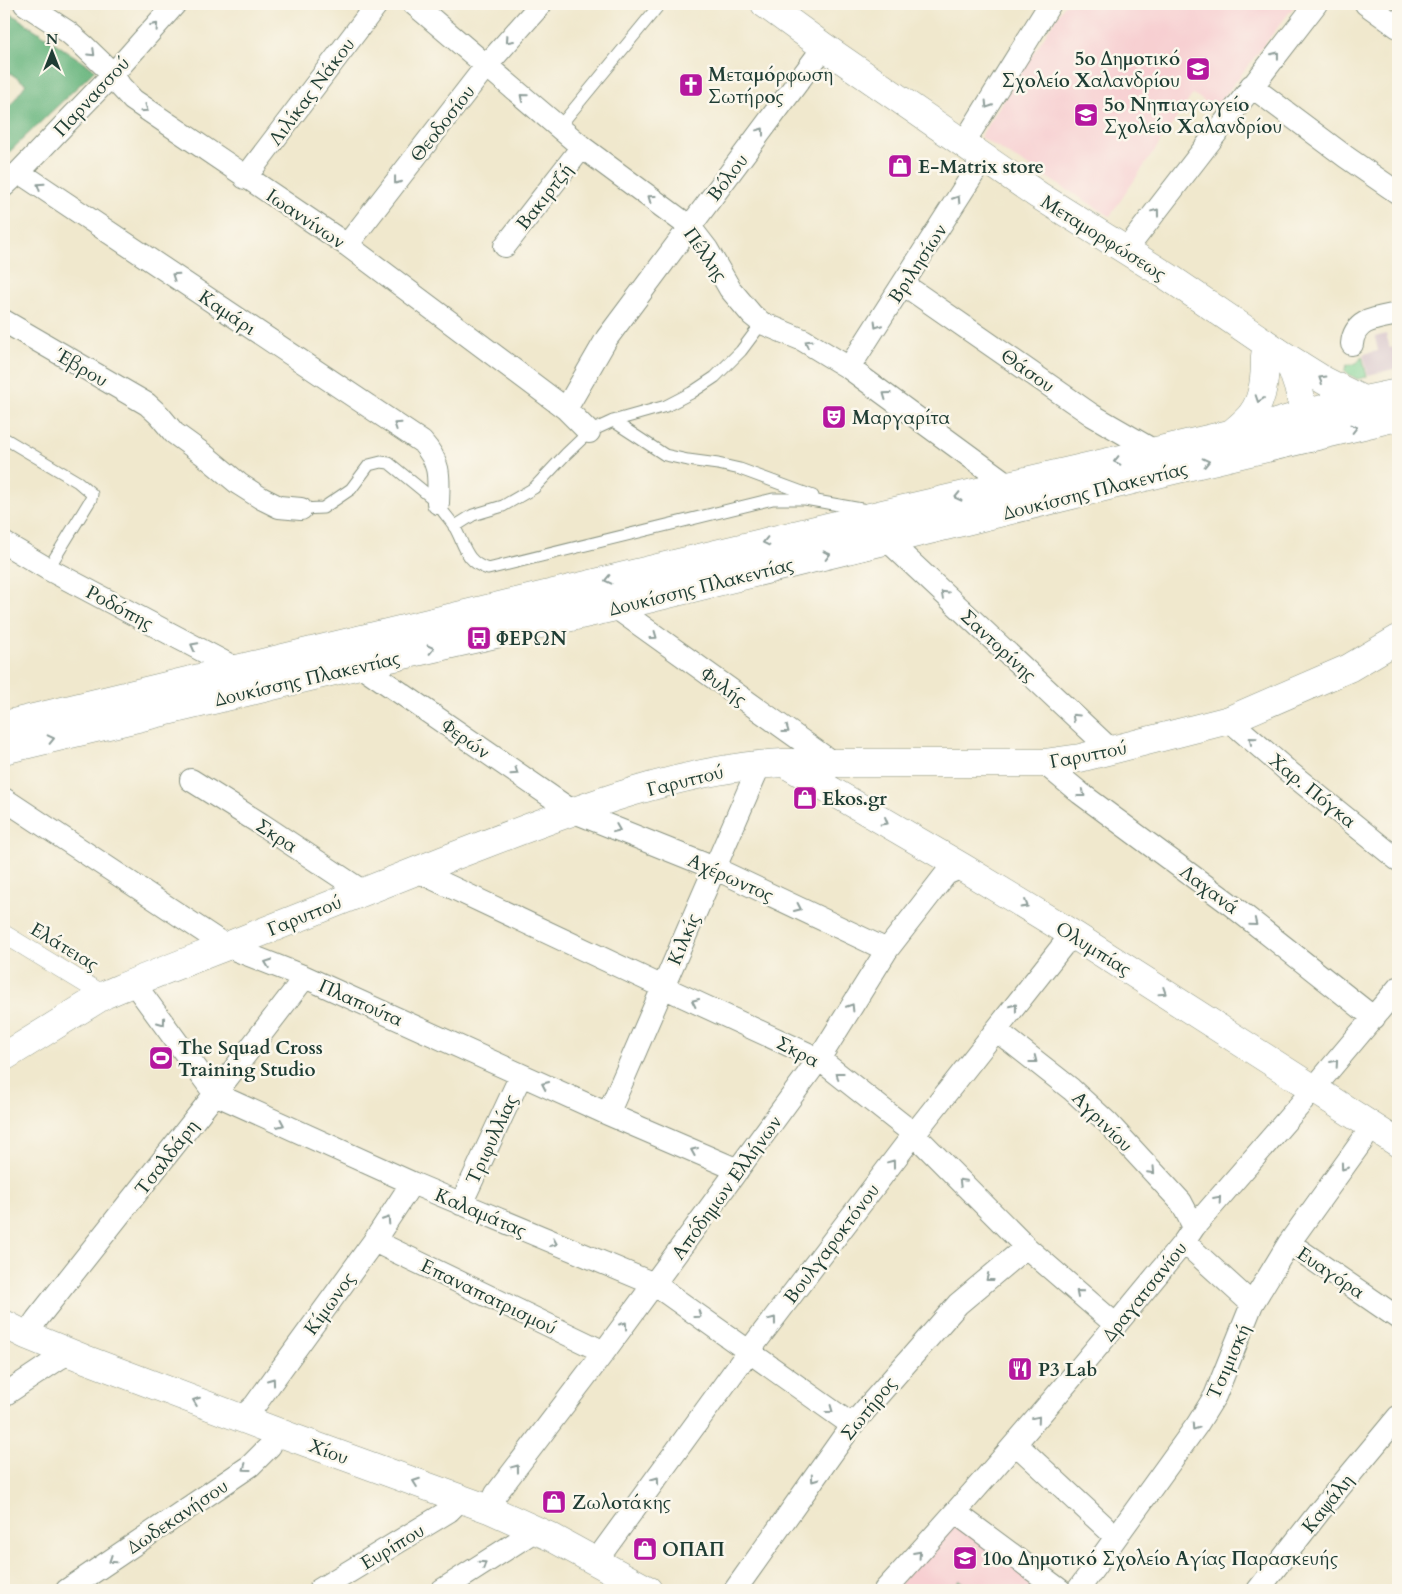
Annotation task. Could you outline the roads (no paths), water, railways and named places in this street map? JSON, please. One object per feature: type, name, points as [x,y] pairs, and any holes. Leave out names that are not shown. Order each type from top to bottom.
[{"type":"street","name":"Ιωαννίνων","points":[[25,4],[68,32],[113,74],[120,86],[133,100],[245,178],[347,245],[566,409],[589,432]]},
{"type":"street","name":"Παρνασσού","points":[[11,179],[113,74],[175,4]]},
{"type":"street","name":"Λιλίκας Νάκου","points":[[245,178],[376,4]]},
{"type":"street","name":"Πέλλης","points":[[414,4],[582,147],[690,227],[708,249],[730,289],[752,315],[762,323],[803,340],[849,368],[1010,486]]},
{"type":"street","name":"Θεοδοσίου","points":[[347,245],[486,66],[541,4]]},
{"type":"street","name":"Μεταμορφώσεως","points":[[766,4],[824,47],[1038,195],[1126,250],[1247,331],[1271,354],[1276,377],[1298,429]]},
{"type":"street","name":"Βριλησίων","points":[[849,368],[903,284],[1050,4]]},
{"type":"street","points":[[1126,250],[1316,4]]},
{"type":"street","points":[[1366,4],[1398,27]]},
{"type":"street","name":"Βόλου","points":[[566,409],[606,338],[824,47]]},
{"type":"street","points":[[1251,86],[1398,194]]},
{"type":"street","name":"Βακιρτζή","points":[[505,246],[582,147]]},
{"type":"street","name":"Καμάρι","points":[[11,179],[422,442],[433,456],[439,472],[438,503]]},
{"type":"street","name":"Θάσου","points":[[903,284],[1092,415],[1156,452]]},
{"type":"street","points":[[1352,344],[1352,336],[1357,328],[1365,323],[1398,314]]},
{"type":"street","name":"Έβρου","points":[[4,321],[147,404],[174,433],[239,484],[261,498],[279,507],[301,509]]},
{"type":"street","points":[[1232,433],[1256,409],[1271,354],[1365,401]]},
{"type":"street","name":"Δουκίσσης Πλακεντίας","points":[[4,750],[360,665],[615,607],[887,540],[1298,429],[1326,408],[1398,393]]},
{"type":"street","name":"Δουκίσσης Πλακεντίας","points":[[4,725],[886,513],[1010,486],[1232,433],[1298,429],[1398,417]]},
{"type":"street","name":"Σαντορίνης","points":[[887,540],[1111,750]]},
{"type":"street","name":"Ροδόπης","points":[[4,543],[48,569],[237,669]]},
{"type":"street","name":"Φυλής","points":[[615,607],[834,764]]},
{"type":"street","name":"Γαρυττού","points":[[4,1056],[104,995],[133,982],[362,891],[572,811],[692,775],[771,763],[1044,764],[1080,758],[1229,720],[1349,668],[1398,639]]},
{"type":"street","name":"Φερών","points":[[360,665],[572,811]]},
{"type":"street","name":"Χαρ. Πόγκα","points":[[1229,720],[1289,772],[1398,860]]},
{"type":"street","name":"Ολυμπίας","points":[[771,763],[962,867],[1077,937],[1398,1143]]},
{"type":"street","name":"Κιλκίς","points":[[608,1114],[714,868],[771,763]]},
{"type":"street","name":"Λαχανά","points":[[1044,764],[1080,793],[1230,904],[1374,1018]]},
{"type":"street","name":"Σκρα","points":[[191,780],[362,891]]},
{"type":"street","name":"Πλαπούτα","points":[[4,799],[226,946],[304,977],[608,1114],[738,1170]]},
{"type":"street","name":"Αχέρωντος","points":[[572,811],[714,868],[887,950]]},
{"type":"street","name":"Απόδημων Ελλήνων","points":[[489,1509],[496,1494],[604,1352],[819,1059],[887,950],[946,874],[962,867]]},
{"type":"street","name":"Σκρα","points":[[417,870],[662,987],[819,1059],[914,1134],[1026,1247],[1116,1325]]},
{"type":"street","name":"Ελάτειας","points":[[4,934],[104,995]]},
{"type":"street","name":"Βουλγαροκτόνου","points":[[596,1561],[749,1351],[914,1134],[1064,944],[1077,937]]},
{"type":"street","name":"Τσαλδάρη","points":[[15,1330],[37,1319],[215,1094],[304,977]]},
{"type":"street","name":"Καλαμάτας","points":[[133,982],[215,1094],[412,1183],[654,1284],[852,1425]]},
{"type":"street","name":"Δραγατσανίου","points":[[885,1590],[1016,1444],[1189,1235],[1398,988]]},
{"type":"street","name":"Αγρινίου","points":[[996,1030],[1071,1089],[1107,1122],[1181,1202],[1189,1235]]},
{"type":"street","name":"Τριφυλλίας","points":[[461,1204],[521,1075]]},
{"type":"street","name":"Τσιμισκή","points":[[1078,1590],[1197,1425],[1215,1396],[1252,1304],[1289,1243],[1365,1137],[1374,1129]]},
{"type":"street","name":"Κίμωνος","points":[[241,1418],[255,1405],[374,1241],[412,1183]]},
{"type":"street","points":[[1189,1235],[1252,1304]]},
{"type":"street","name":"Επαναπατρισμού","points":[[374,1241],[604,1352]]},
{"type":"street","name":"Ευαγόρα","points":[[1289,1243],[1398,1318]]},
{"type":"street","name":"Σωτήρος","points":[[735,1590],[852,1425],[958,1304],[1026,1247]]},
{"type":"street","name":"Χίου","points":[[15,1330],[241,1418],[489,1509],[536,1530],[648,1590]]},
{"type":"street","points":[[4,1395],[70,1353]]},
{"type":"street","name":"Καψάλη","points":[[1258,1590],[1319,1512],[1398,1417]]},
{"type":"street","name":"Δωδεκανήσου","points":[[67,1590],[250,1466],[270,1446],[275,1430]]},
{"type":"street","points":[[1016,1444],[1116,1537]]},
{"type":"street","name":"Ευρίπου","points":[[319,1590],[449,1511],[462,1498]]},
{"type":"street","points":[[956,1513],[1060,1590]]},
{"type":"street","points":[[442,1590],[536,1530]]},
{"type":"lane","points":[[559,127],[660,4]]},
{"type":"lane","points":[[454,527],[473,515],[503,506],[534,488],[589,432],[613,421],[666,406],[691,393],[714,377],[741,351],[762,323]]},
{"type":"lane","points":[[613,421],[665,455],[740,469],[832,503]]},
{"type":"lane","points":[[4,438],[78,482],[92,494],[48,569]]},
{"type":"lane","points":[[301,509],[323,508],[351,490],[370,465],[381,462],[389,464],[438,503],[454,527],[469,557],[477,566],[488,569],[773,499],[805,499],[886,513]]},
{"type":"place","name":"5ο Δημοτικό Σχολείο Χαλανδρίου","points":[[1198,69]]},
{"type":"place","name":"Μεταμόρφωση Σωτήρος","points":[[691,85]]},
{"type":"place","name":"5ο Νηπιαγωγείο Σχολείο Χαλανδρίου","points":[[1086,115]]},
{"type":"place","name":"E-Matrix store","points":[[900,166]]},
{"type":"place","name":"Μαργαρίτα","points":[[834,417]]},
{"type":"place","name":"ΦΕΡΩΝ","points":[[479,638]]},
{"type":"place","name":"Ekos.gr","points":[[805,798]]},
{"type":"place","name":"The Squad Cross Training Studio","points":[[161,1058]]},
{"type":"place","name":"P3 Lab","points":[[1020,1369]]},
{"type":"place","name":"Ζωλοτάκης","points":[[554,1502]]},
{"type":"place","name":"ΟΠΑΠ","points":[[645,1549]]},
{"type":"place","name":"10ο Δημοτικό Σχολείο Αγίας Παρασκευής","points":[[965,1558]]}]
